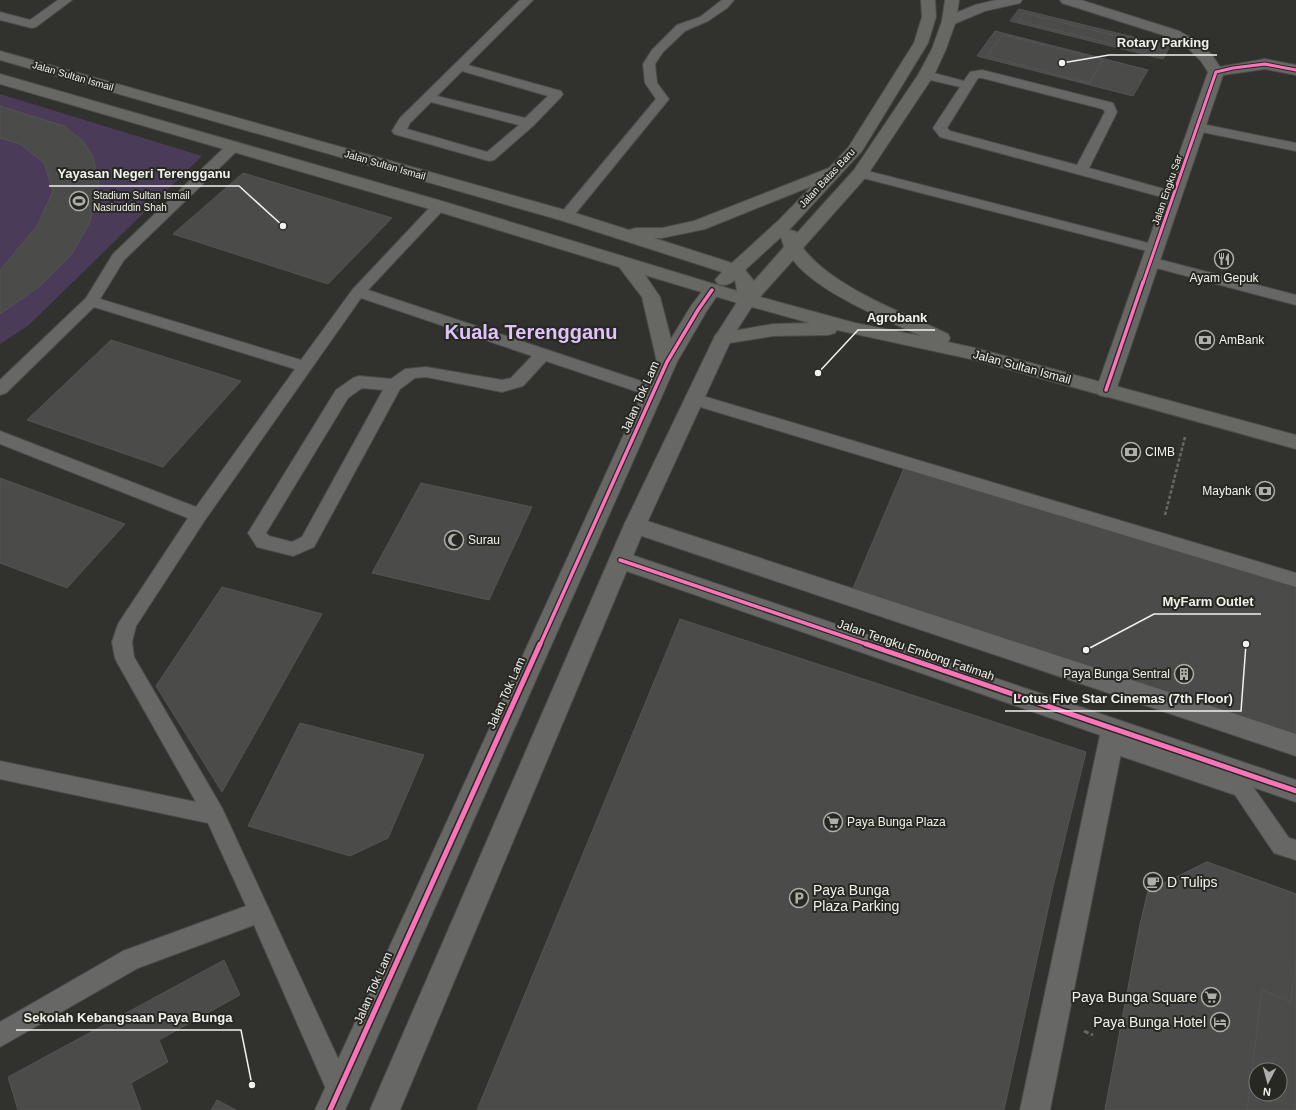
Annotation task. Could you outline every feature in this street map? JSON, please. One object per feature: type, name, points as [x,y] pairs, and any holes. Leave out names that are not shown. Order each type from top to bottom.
[{"type":"main road","name":"Jalan Batas Baru","points":[[712,290],[786,223],[854,150],[921,43],[929,17],[928,0]]},
{"type":"main road","name":"Jalan Batas Baru","points":[[746,300],[860,172],[926,75],[939,49],[949,21],[953,2]]},
{"type":"main road","name":"Jalan Sultan Ismail","points":[[0,55],[566,216],[735,270]]},
{"type":"main road","name":"Jalan Sultan Ismail","points":[[0,79],[438,206],[746,300],[855,329],[975,354],[1296,442]]},
{"type":"main road","points":[[621,233],[662,233],[699,225],[834,171]]},
{"type":"main road","points":[[786,223],[793,248],[805,264],[830,283],[876,308],[975,354]]},
{"type":"main road","points":[[625,262],[644,286],[651,298],[666,362]]},
{"type":"main road","points":[[735,270],[745,280],[746,300]]},
{"type":"main road","points":[[723,338],[773,330],[855,329]]},
{"type":"street","points":[[949,21],[980,8],[1015,0]]},
{"type":"street","points":[[1067,0],[1174,34],[1193,45],[1206,58],[1216,72],[1233,68],[1266,64],[1296,70]]},
{"type":"street","name":"Jalan Engku Sar","points":[[1106,390],[1216,72]]},
{"type":"street","name":"Jalan Tok Lam","points":[[334,1100],[666,362],[712,290]]},
{"type":"street","points":[[385,1110],[635,525],[723,338],[746,300]]},
{"type":"street","points":[[635,525],[1296,745]]},
{"type":"street","name":"Jalan Tengku Embong Fatimah","points":[[620,560],[1112,736],[1296,791]]},
{"type":"street","points":[[1035,1110],[1112,736]]},
{"type":"lane","points":[[0,16],[32,24],[66,0]]},
{"type":"lane","points":[[460,67],[557,94],[528,123],[489,157],[399,131],[405,121],[527,0]]},
{"type":"lane","points":[[566,216],[663,99],[651,83],[650,64],[658,50],[681,28],[704,19],[723,6],[728,0]]},
{"type":"lane","points":[[1081,170],[1112,112],[1108,106],[982,74],[974,75],[940,128],[945,134],[1173,196]]},
{"type":"lane","points":[[926,75],[967,85]]},
{"type":"lane","points":[[429,98],[528,123]]},
{"type":"lane","points":[[1197,127],[1296,147]]},
{"type":"lane","points":[[0,389],[91,301],[118,257],[234,146]]},
{"type":"lane","points":[[860,172],[1153,255],[1296,300]]},
{"type":"lane","points":[[334,1100],[260,912],[215,816],[125,658],[122,642],[128,624],[199,515],[358,292],[438,206]]},
{"type":"lane","points":[[358,292],[653,391]]},
{"type":"lane","points":[[91,301],[305,367]]},
{"type":"lane","points":[[394,385],[359,382],[342,394],[257,533],[263,542],[293,548],[308,542],[394,385],[411,373],[426,372],[502,386],[517,382],[543,354]]},
{"type":"lane","points":[[693,399],[1296,580]]},
{"type":"lane","points":[[0,437],[199,515]]},
{"type":"lane","points":[[1112,736],[1242,788],[1282,846],[1296,850]]},
{"type":"lane","points":[[0,770],[215,816]]},
{"type":"lane","points":[[0,1035],[131,959],[260,912]]},
{"type":"path","points":[[1159,538],[1191,413]]},
{"type":"shaded area","name":"Stadium Sultan Ismail Nasiruddin Shah","points":[[0,94],[202,156],[29,325],[0,344]]},
{"type":"building","points":[[1019,9],[1170,46],[1163,59],[1010,21]]},
{"type":"building","points":[[1024,13],[1149,44],[1145,52],[1019,21]]},
{"type":"building","points":[[995,31],[1148,70],[1133,96],[977,56]]},
{"type":"building","points":[[1003,35],[1103,60],[1089,83],[987,56]]},
{"type":"building","points":[[0,106],[64,126],[84,142],[93,157],[99,183],[90,222],[72,254],[40,286],[0,314],[0,270],[37,226],[53,191],[44,163],[20,144],[0,138]]},
{"type":"building","points":[[243,173],[392,218],[328,284],[173,234]]},
{"type":"building","points":[[111,340],[241,381],[163,467],[27,420]]},
{"type":"building","name":"Paya Bunga Sentral","points":[[904,468],[1296,586],[1296,749],[848,600]]},
{"type":"building","points":[[0,478],[125,524],[67,588],[0,563]]},
{"type":"building","name":"Surau","points":[[421,483],[532,507],[489,600],[372,573]]},
{"type":"building","points":[[222,587],[322,614],[222,792],[156,686]]},
{"type":"building","name":"Paya Bunga Plaza","points":[[680,619],[1086,752],[1052,891],[1004,1110],[477,1110]]},
{"type":"building","points":[[300,723],[424,755],[388,838],[350,856],[248,826]]},
{"type":"building","name":"Paya Bunga Square","points":[[1207,862],[1296,894],[1296,1110],[1105,1110],[1140,925],[1148,891]]},
{"type":"building","name":"Paya Bunga Square","points":[[1207,862],[1296,894],[1296,962],[1291,1002],[1262,990],[1253,1062],[1248,1062],[1247,1110],[1105,1110],[1140,925],[1148,891]]},
{"type":"building","points":[[224,960],[240,995],[159,1040],[168,1062],[131,1083],[141,1110],[18,1110],[8,1077]]},
{"type":"building","points":[[217,1100],[236,1110],[211,1110]]},
{"type":"cycle path","points":[[1106,390],[1216,72],[1233,68],[1265,64],[1296,70]]},
{"type":"cycle path","points":[[330,1110],[667,362],[698,310],[712,290]]},
{"type":"cycle path","points":[[620,560],[1296,791]]},
{"type":"place","name":"Rotary Parking","points":[[1062,63]]},
{"type":"place","name":"Stadium Sultan Ismail Nasiruddin Shah","points":[[79,201]]},
{"type":"place","name":"Yayasan Negeri Terengganu","points":[[283,226]]},
{"type":"place","name":"Ayam Gepuk","points":[[1224,259]]},
{"type":"place","name":"AmBank","points":[[1205,340]]},
{"type":"place","name":"Agrobank","points":[[818,373]]},
{"type":"place","name":"CIMB","points":[[1131,452]]},
{"type":"place","name":"Maybank","points":[[1265,491]]},
{"type":"place","name":"Surau","points":[[454,540]]},
{"type":"place","name":"Lotus Five Star Cinemas (7th Floor)","points":[[1246,644]]},
{"type":"place","name":"MyFarm Outlet","points":[[1086,650]]},
{"type":"place","name":"Paya Bunga Sentral","points":[[1184,674]]},
{"type":"place","name":"Paya Bunga Plaza","points":[[833,822]]},
{"type":"place","name":"D Tulips","points":[[1153,882]]},
{"type":"place","name":"Paya Bunga Plaza Parking","points":[[799,898]]},
{"type":"place","name":"Paya Bunga Square","points":[[1211,997]]},
{"type":"place","name":"Paya Bunga Hotel","points":[[1220,1022]]},
{"type":"place","name":"Sekolah Kebangsaan Paya Bunga","points":[[252,1085]]},
{"type":"district","name":"Kuala Terengganu","points":[[531,332]]}]
